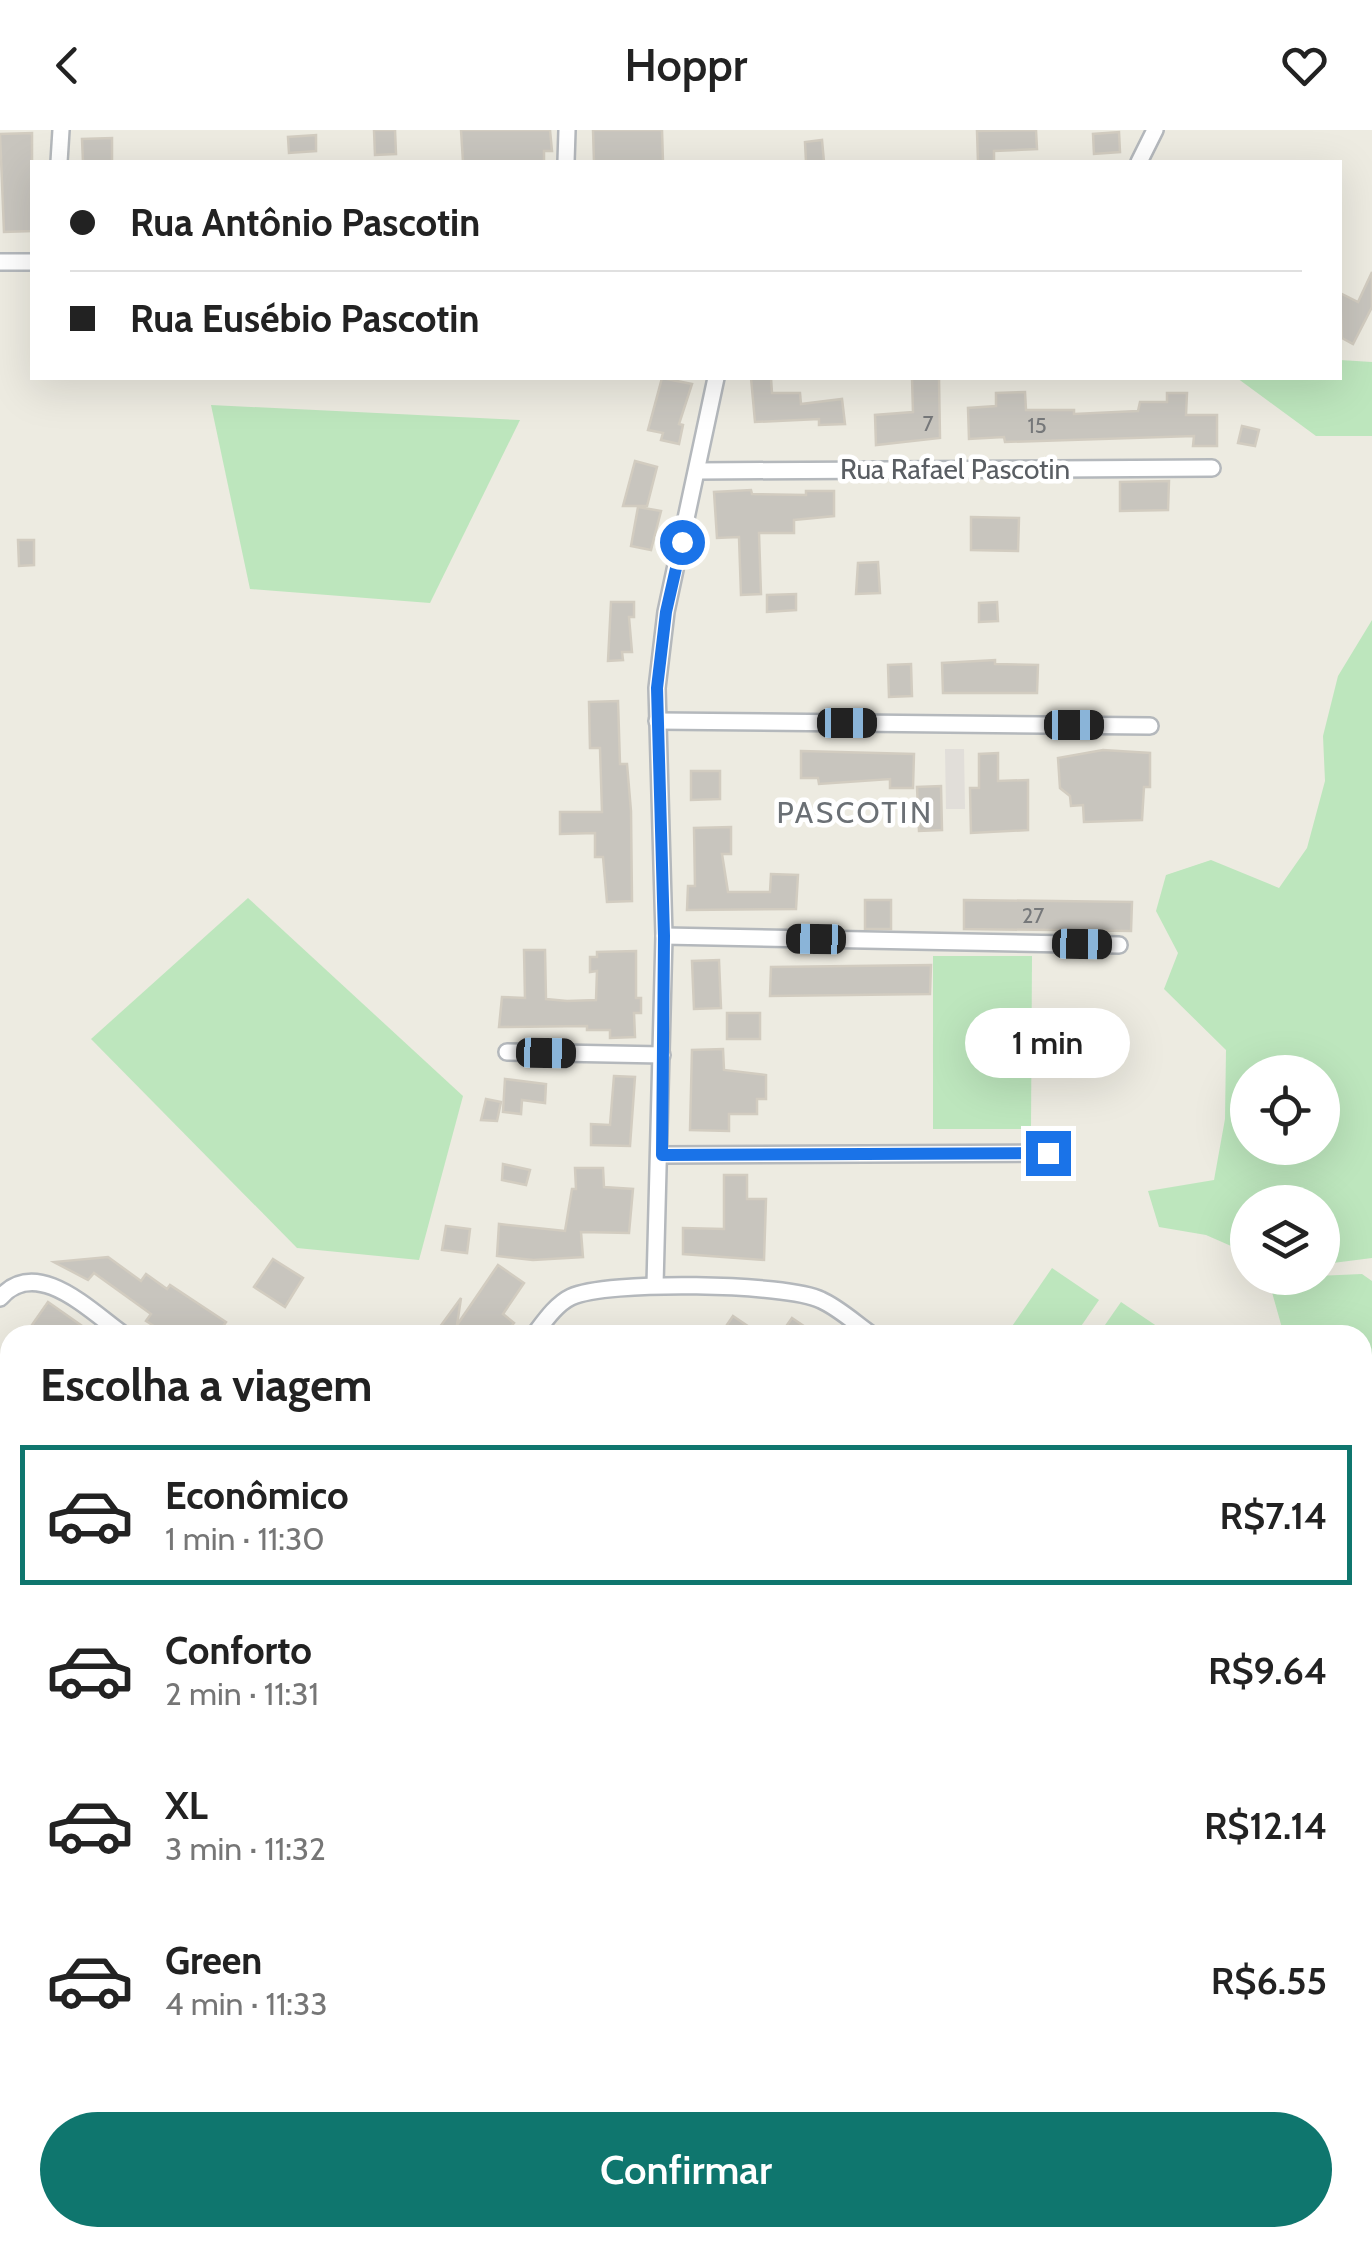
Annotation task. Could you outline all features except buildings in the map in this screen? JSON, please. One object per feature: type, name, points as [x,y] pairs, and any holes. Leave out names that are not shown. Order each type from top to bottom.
[{"type":"street","points":[[60,160],[61,130]]},
{"type":"street","points":[[566,160],[568,130]]},
{"type":"street","points":[[1140,160],[1154,130]]},
{"type":"street","points":[[0,262],[30,262]]},
{"type":"street","points":[[655,1285],[662,1155],[664,936],[657,721],[666,612],[716,380]]},
{"type":"street","name":"Rua Rafael Pascotin","points":[[698,471],[1212,468]]},
{"type":"street","points":[[657,721],[1150,726]]},
{"type":"street","points":[[664,936],[1120,945]]},
{"type":"street","points":[[508,1052],[662,1055]]},
{"type":"street","points":[[662,1155],[1048,1153]]},
{"type":"street","points":[[0,1298],[26,1282],[50,1283],[110,1325]]},
{"type":"street","points":[[542,1325],[568,1297],[592,1290],[655,1285],[794,1293],[820,1299],[858,1325]]},
{"type":"shaded area","points":[[945,749],[964,749],[965,809],[946,809]]},
{"type":"green space","points":[[1342,360],[1372,362],[1372,436],[1316,436],[1240,380],[1342,380]]},
{"type":"green space","points":[[211,405],[520,420],[430,603],[250,589]]},
{"type":"green space","points":[[1372,620],[1372,1258],[1340,1262],[1340,1185],[1230,1185],[1230,1246],[1206,1235],[1159,1227],[1148,1191],[1214,1180],[1225,1119],[1226,1050],[1164,989],[1178,953],[1156,911],[1166,875],[1211,860],[1279,888],[1307,848],[1325,781],[1323,736],[1338,676]]},
{"type":"green space","points":[[248,898],[463,1096],[419,1260],[297,1248],[91,1039]]},
{"type":"green space","points":[[933,956],[1032,956],[1031,1129],[933,1129]]},
{"type":"green space","points":[[1052,1268],[1099,1300],[1082,1325],[1013,1325]]},
{"type":"green space","points":[[1362,1274],[1372,1281],[1372,1325],[1281,1325],[1273,1295],[1340,1295],[1340,1275]]},
{"type":"green space","points":[[1121,1302],[1155,1325],[1105,1325]]},
{"type":"district","name":"PASCOTIN","points":[[855,812]]},
{"type":"route","points":[[682,542],[666,612],[657,688],[664,936],[662,1155],[1048,1153]]}]
